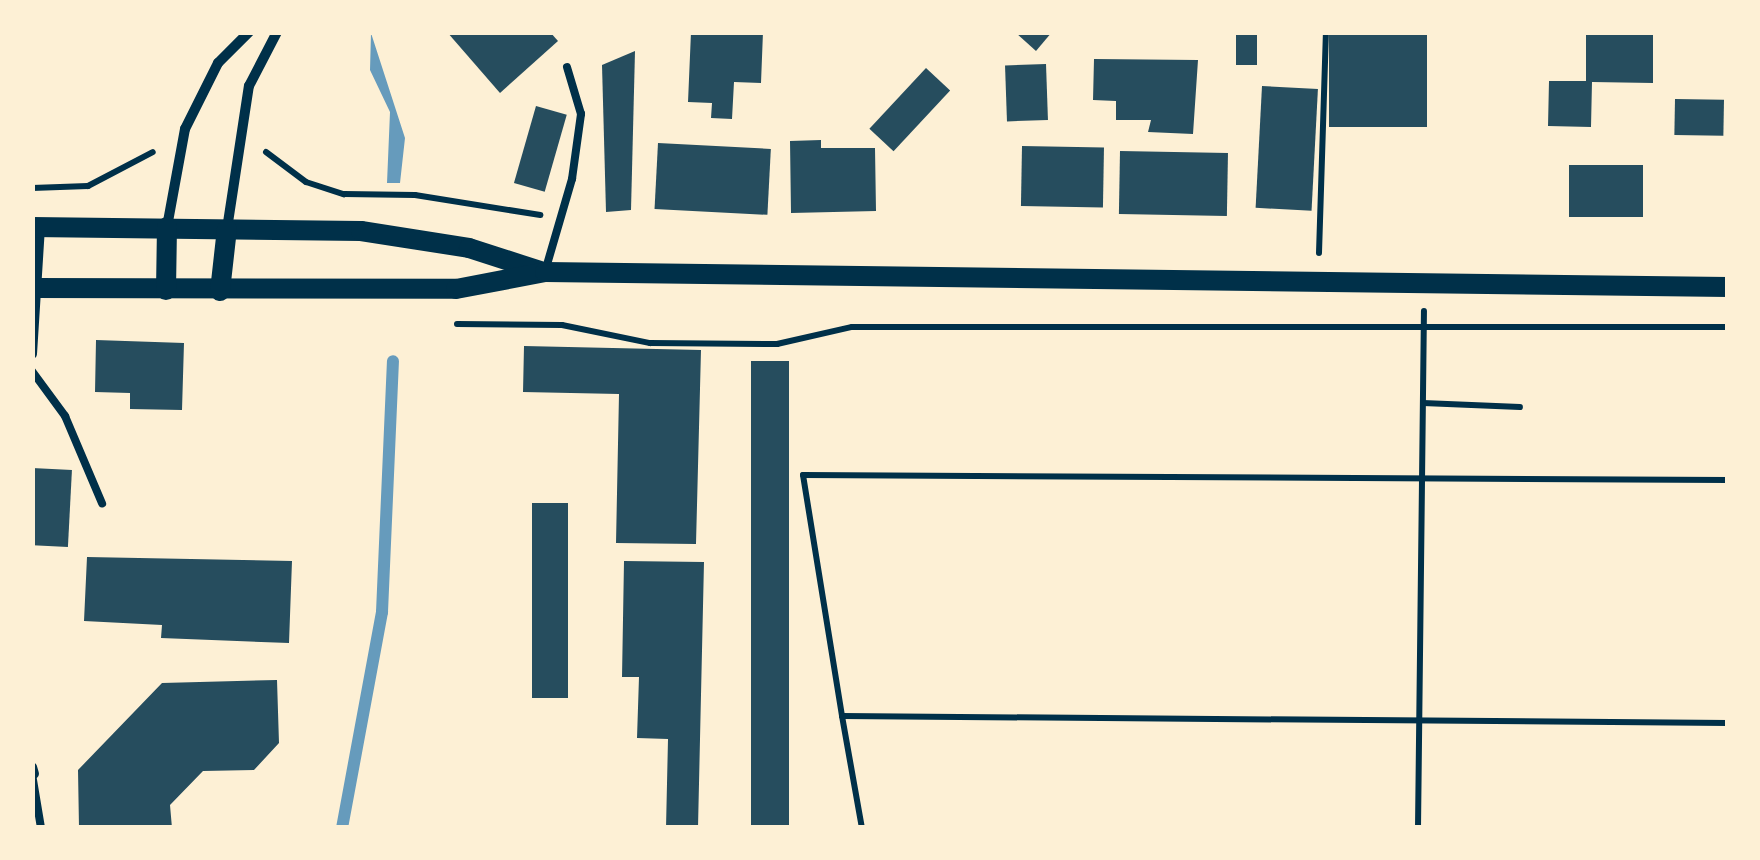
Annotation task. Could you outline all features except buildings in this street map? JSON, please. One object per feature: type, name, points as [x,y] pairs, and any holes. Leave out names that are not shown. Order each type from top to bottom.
[{"type":"main road","points":[[36,227],[167,227],[413,237],[545,272]]},
{"type":"main road","points":[[166,290],[167,227]]},
{"type":"main road","points":[[220,290],[227,229]]},
{"type":"main road","points":[[35,288],[456,290],[545,272],[1728,287]]},
{"type":"street","points":[[167,227],[178,152],[218,64],[249,32]]},
{"type":"street","points":[[227,229],[249,86],[277,32]]},
{"type":"street","points":[[32,354],[36,227]]},
{"type":"lane","points":[[545,272],[581,114],[567,67]]},
{"type":"lane","points":[[32,370],[66,416],[102,503]]},
{"type":"lane","points":[[33,772],[41,828]]},
{"type":"path","points":[[1318,284],[1326,32]]},
{"type":"path","points":[[32,188],[88,186],[125,171],[144,152],[178,152]]},
{"type":"path","points":[[236,153],[266,152],[306,182],[344,194],[415,195],[560,219]]},
{"type":"path","points":[[1418,828],[1425,285]]},
{"type":"path","points":[[562,325],[650,343],[777,344],[852,328],[1728,327]]},
{"type":"path","points":[[1423,403],[1520,407]]},
{"type":"path","points":[[862,828],[803,474],[1422,474],[1728,480]]},
{"type":"path","points":[[842,716],[1419,717],[1728,723]]},
{"type":"water","points":[[371,33],[405,138],[400,183],[387,183],[390,112],[370,70]]},
{"type":"waterway","points":[[342,828],[382,612],[393,361]]}]
